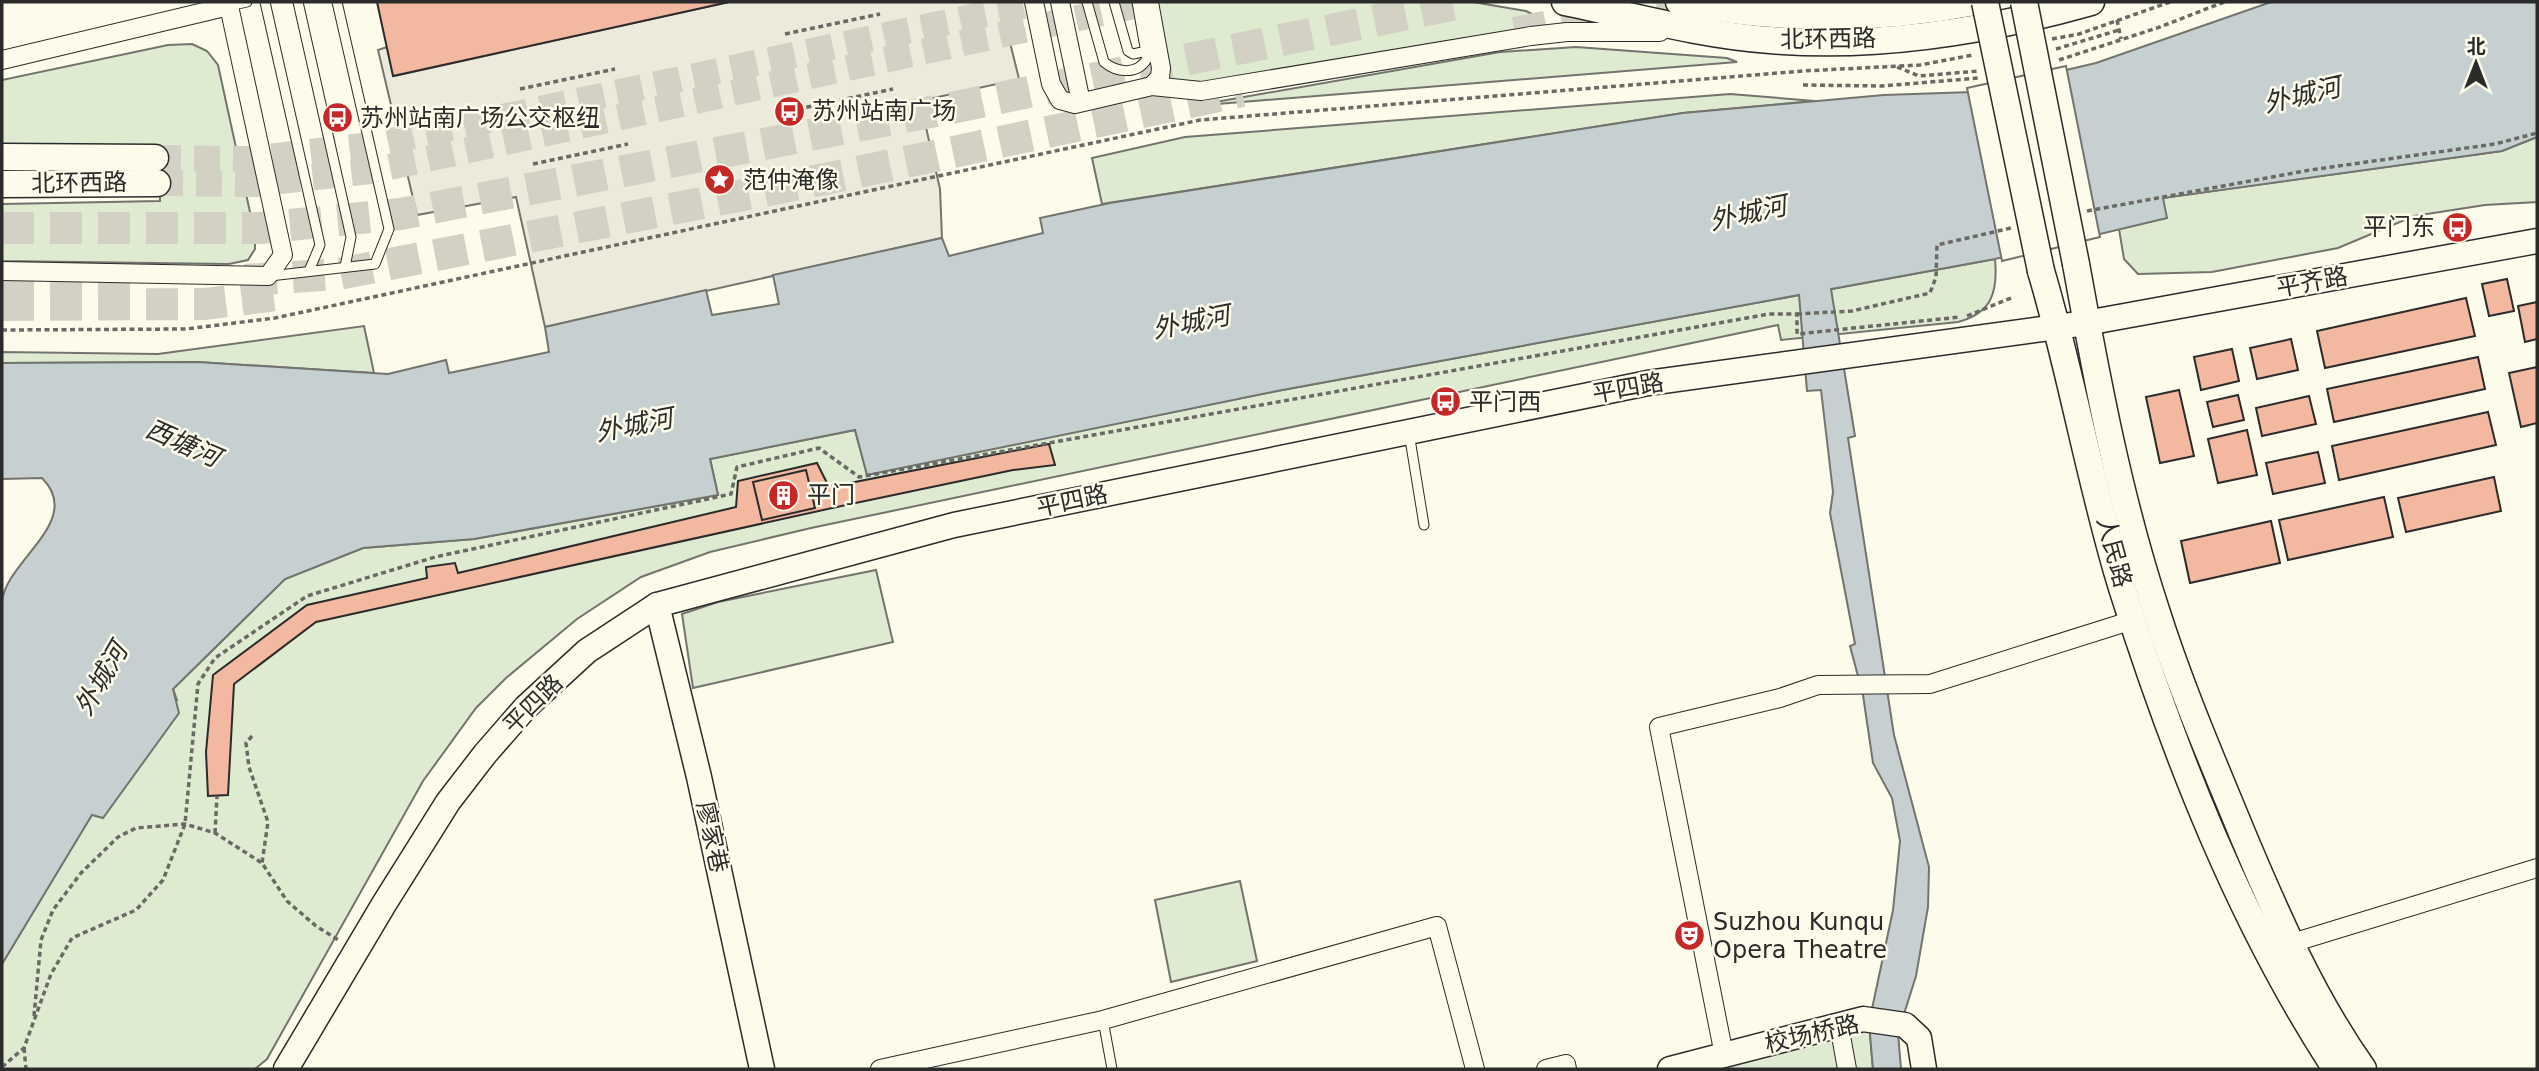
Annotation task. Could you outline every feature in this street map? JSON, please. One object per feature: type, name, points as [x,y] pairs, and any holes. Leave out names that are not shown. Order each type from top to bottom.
[{"type":"main road","name":"北环西路","points":[[1565,2],[1703,32],[1771,40],[1901,38],[2005,24],[2091,2]]},
{"type":"main road","name":"北环西路","points":[[1679,2],[1771,14],[1821,15],[1935,9],[1975,2]]},
{"type":"main road","name":"人民路","points":[[1985,2],[1993,60],[2041,271],[2058,327],[2111,545],[2156,691],[2228,869],[2301,1017],[2350,1068]]},
{"type":"main road","name":"人民路","points":[[2024,2],[2037,48],[2086,323],[2121,485],[2156,611],[2211,759],[2350,1068]]},
{"type":"main road","name":"北环西路","points":[[2,157],[156,170],[2,184]]},
{"type":"main road","name":"平齐路","points":[[2086,323],[2537,241]]},
{"type":"main road","name":"平四路","points":[[286,1069],[448,802],[526,707],[587,651],[657,605],[954,525],[1648,383],[2086,323]]},
{"type":"main road","name":"廖家巷","points":[[657,605],[699,777],[762,1069]]},
{"type":"main road","name":"校场桥路","points":[[1670,1069],[1851,1022],[1905,1025],[1919,1038],[1924,1069]]},
{"type":"street","points":[[1034,2],[1051,84],[1065,102],[1081,102],[1152,86],[1201,91],[1440,50],[1567,32],[1703,32]]},
{"type":"street","points":[[1060,2],[1081,102]]},
{"type":"street","points":[[1149,2],[1154,57],[1160,77],[1152,86]]},
{"type":"street","points":[[2,60],[229,6],[283,255],[268,276],[2,271]]},
{"type":"street","points":[[1724,1055],[1659,727],[1780,698],[1818,685],[1930,684],[2133,620]]},
{"type":"street","points":[[2292,943],[2537,868]]},
{"type":"street","points":[[880,1069],[1102,1020],[1437,926],[1475,1069]]},
{"type":"street","points":[[1847,1069],[1851,1022]]},
{"type":"street","points":[[1546,1069],[1566,1064],[1567,1069]]},
{"type":"lane","points":[[229,6],[247,2]]},
{"type":"lane","points":[[265,2],[320,245],[309,271]]},
{"type":"lane","points":[[298,2],[351,237],[345,267]]},
{"type":"lane","points":[[268,276],[375,264],[389,229],[337,2]]},
{"type":"lane","points":[[1087,2],[1104,62],[1120,71],[1138,68],[1154,57]]},
{"type":"lane","points":[[1114,2],[1128,51],[1154,57]]},
{"type":"lane","points":[[1137,2],[1154,57]]},
{"type":"lane","points":[[1138,68],[1147,59],[1154,57]]},
{"type":"lane","points":[[1409,432],[1424,525]]},
{"type":"lane","points":[[1102,1020],[1112,1069]]},
{"type":"path","points":[[2037,48],[2170,2]]},
{"type":"path","points":[[785,34],[880,14]]},
{"type":"path","points":[[2117,20],[2121,40]]},
{"type":"path","points":[[2037,48],[2119,30]]},
{"type":"path","points":[[1896,66],[1919,76],[1993,60]]},
{"type":"path","points":[[2,330],[186,329],[275,318],[1200,120],[1993,60]]},
{"type":"path","points":[[520,89],[615,69]]},
{"type":"path","points":[[1918,83],[1919,76]]},
{"type":"path","points":[[798,109],[893,89]]},
{"type":"path","points":[[2083,212],[2310,170],[2495,144],[2537,133]]},
{"type":"path","points":[[533,164],[628,144]]},
{"type":"path","points":[[1797,314],[1852,311],[1930,293],[1936,277],[1937,245],[2017,227]]},
{"type":"path","points":[[252,736],[246,743],[249,767],[268,822],[261,863]]},
{"type":"path","points":[[215,832],[217,796]]},
{"type":"path","points":[[33,1021],[41,940],[53,910],[81,873],[118,837],[136,828],[185,824],[215,832],[261,863],[286,901],[316,926],[357,950]]},
{"type":"path","points":[[23,1048],[26,1069]]},
{"type":"green space","points":[[1154,2],[1473,2],[1526,11],[1534,15],[1539,26],[1532,31],[1460,39],[1199,84],[1170,79]]},
{"type":"green space","points":[[192,44],[207,51],[218,65],[255,235],[255,249],[248,260],[229,264],[2,261],[2,204],[160,201],[159,147],[2,147],[2,80],[168,45]]},
{"type":"green space","points":[[1576,47],[1727,58],[1737,62],[1193,106],[1500,52]]},
{"type":"green space","points":[[1730,94],[1815,101],[1683,113],[1102,204],[1092,158],[1185,137]]},
{"type":"green space","points":[[2537,137],[2537,202],[2485,205],[2414,216],[2338,248],[2212,272],[2138,274],[2124,259],[2119,229],[2166,218],[2162,198],[2502,151]]},
{"type":"green space","points":[[1995,259],[1994,291],[1990,300],[1979,313],[1958,322],[1781,340],[1778,325],[811,528],[710,552],[641,577],[577,619],[506,678],[476,708],[423,781],[267,1059],[255,1069],[2,1069],[2,964],[92,814],[177,700],[173,689],[285,579],[363,548],[474,539],[718,495],[710,459],[855,430],[867,474],[1277,391]]},
{"type":"green space","points":[[364,326],[374,373],[197,362],[2,363],[2,352],[158,354]]},
{"type":"green space","points":[[876,570],[893,642],[693,688],[682,614],[718,602]]},
{"type":"green space","points":[[1240,881],[1257,961],[1171,982],[1155,900]]},
{"type":"green space","points":[[1869,1023],[1873,1069],[1692,1069]]},
{"type":"shaded area","name":"苏州站南广场","points":[[729,2],[1000,2],[1019,79],[920,101],[940,189],[942,238],[545,327],[516,197],[417,215],[378,50],[387,47],[394,76]]},
{"type":"water","points":[[2271,2],[2537,2],[2537,137],[2502,151],[2163,198],[2167,218],[1995,259],[1831,289],[1855,436],[1848,438],[1894,735],[1929,867],[1928,907],[1916,976],[1898,1033],[1901,1069],[1873,1069],[1869,1023],[1893,910],[1900,841],[1892,798],[1873,763],[1863,695],[1850,646],[1855,644],[1830,513],[1833,492],[1821,390],[1807,391],[1799,295],[1277,391],[867,475],[855,430],[710,459],[718,495],[474,539],[363,548],[285,579],[173,689],[179,713],[103,818],[92,815],[2,964],[2,602],[6,587],[49,525],[54,510],[53,494],[42,478],[2,479],[2,363],[197,362],[388,374],[446,360],[449,373],[549,352],[545,327],[706,290],[712,315],[779,304],[773,275],[942,238],[949,256],[1043,233],[1040,218],[1110,203],[1683,113],[1884,95],[1972,92],[2096,63]]},
{"type":"pier","points":[[2066,66],[2100,237],[2002,261],[1967,88]]},
{"type":"building","points":[[377,2],[729,2],[393,76]]},
{"type":"building","points":[[2507,279],[2514,311],[2489,316],[2482,284]]},
{"type":"building","points":[[2466,298],[2475,336],[2325,368],[2317,331]]},
{"type":"building","points":[[2537,302],[2537,339],[2525,342],[2518,306]]},
{"type":"building","points":[[2291,339],[2298,370],[2257,379],[2250,348]]},
{"type":"building","points":[[2232,349],[2239,381],[2201,390],[2194,357]]},
{"type":"building","points":[[2478,357],[2485,389],[2334,422],[2327,389]]},
{"type":"building","points":[[2537,367],[2537,423],[2521,427],[2509,373]]},
{"type":"building","points":[[2179,390],[2194,456],[2160,463],[2146,397]]},
{"type":"building","points":[[2238,395],[2244,420],[2213,427],[2207,402]]},
{"type":"building","points":[[2309,396],[2316,424],[2262,436],[2256,408]]},
{"type":"building","points":[[2488,412],[2496,445],[2339,480],[2332,446]]},
{"type":"building","points":[[2247,430],[2257,475],[2218,483],[2208,439]]},
{"type":"building","points":[[1049,444],[1055,465],[1013,470],[846,505],[316,622],[234,684],[228,795],[208,796],[206,752],[213,675],[307,605],[427,578],[426,567],[455,563],[458,573],[736,507],[738,481],[817,463],[829,487]]},
{"type":"building","points":[[2318,452],[2325,483],[2273,494],[2266,463]]},
{"type":"building","name":"平门","points":[[806,470],[815,508],[762,520],[753,482]]},
{"type":"building","points":[[2494,477],[2501,511],[2406,532],[2398,498]]},
{"type":"building","points":[[2384,497],[2393,537],[2288,560],[2279,520]]},
{"type":"building","points":[[2271,521],[2280,563],[2190,583],[2181,541]]},
{"type":"tunnel","points":[[155,158],[249,159],[371,145],[1042,2]]},
{"type":"tunnel","points":[[157,183],[254,184],[371,171],[1152,2]]},
{"type":"tunnel","points":[[2,228],[260,228],[400,214],[956,107],[1466,2]]},
{"type":"tunnel","points":[[1515,33],[1666,2]]},
{"type":"tunnel","points":[[245,280],[339,274],[825,179],[1242,91]]},
{"type":"tunnel","points":[[2,281],[133,282]]},
{"type":"tunnel","points":[[2,305],[205,304],[276,295]]},
{"type":"place","name":"苏州站南广场","points":[[789,111]]},
{"type":"place","name":"苏州站南广场公交枢纽","points":[[337,118]]},
{"type":"place","name":"范仲淹像","points":[[720,180]]},
{"type":"place","name":"平门东","points":[[2458,227]]},
{"type":"place","name":"平门西","points":[[1446,402]]},
{"type":"place","name":"平门","points":[[784,495]]},
{"type":"place","name":"Suzhou Kunqu Opera Theatre","points":[[1690,936]]},
{"type":"water label","name":"外城河","points":[[2302,95]]},
{"type":"water label","name":"外城河","points":[[1748,213]]},
{"type":"water label","name":"外城河","points":[[1191,322]]},
{"type":"water label","name":"外城河","points":[[634,425]]},
{"type":"water label","name":"西塘河","points":[[183,443]]},
{"type":"water label","name":"外城河","points":[[101,679]]}]
